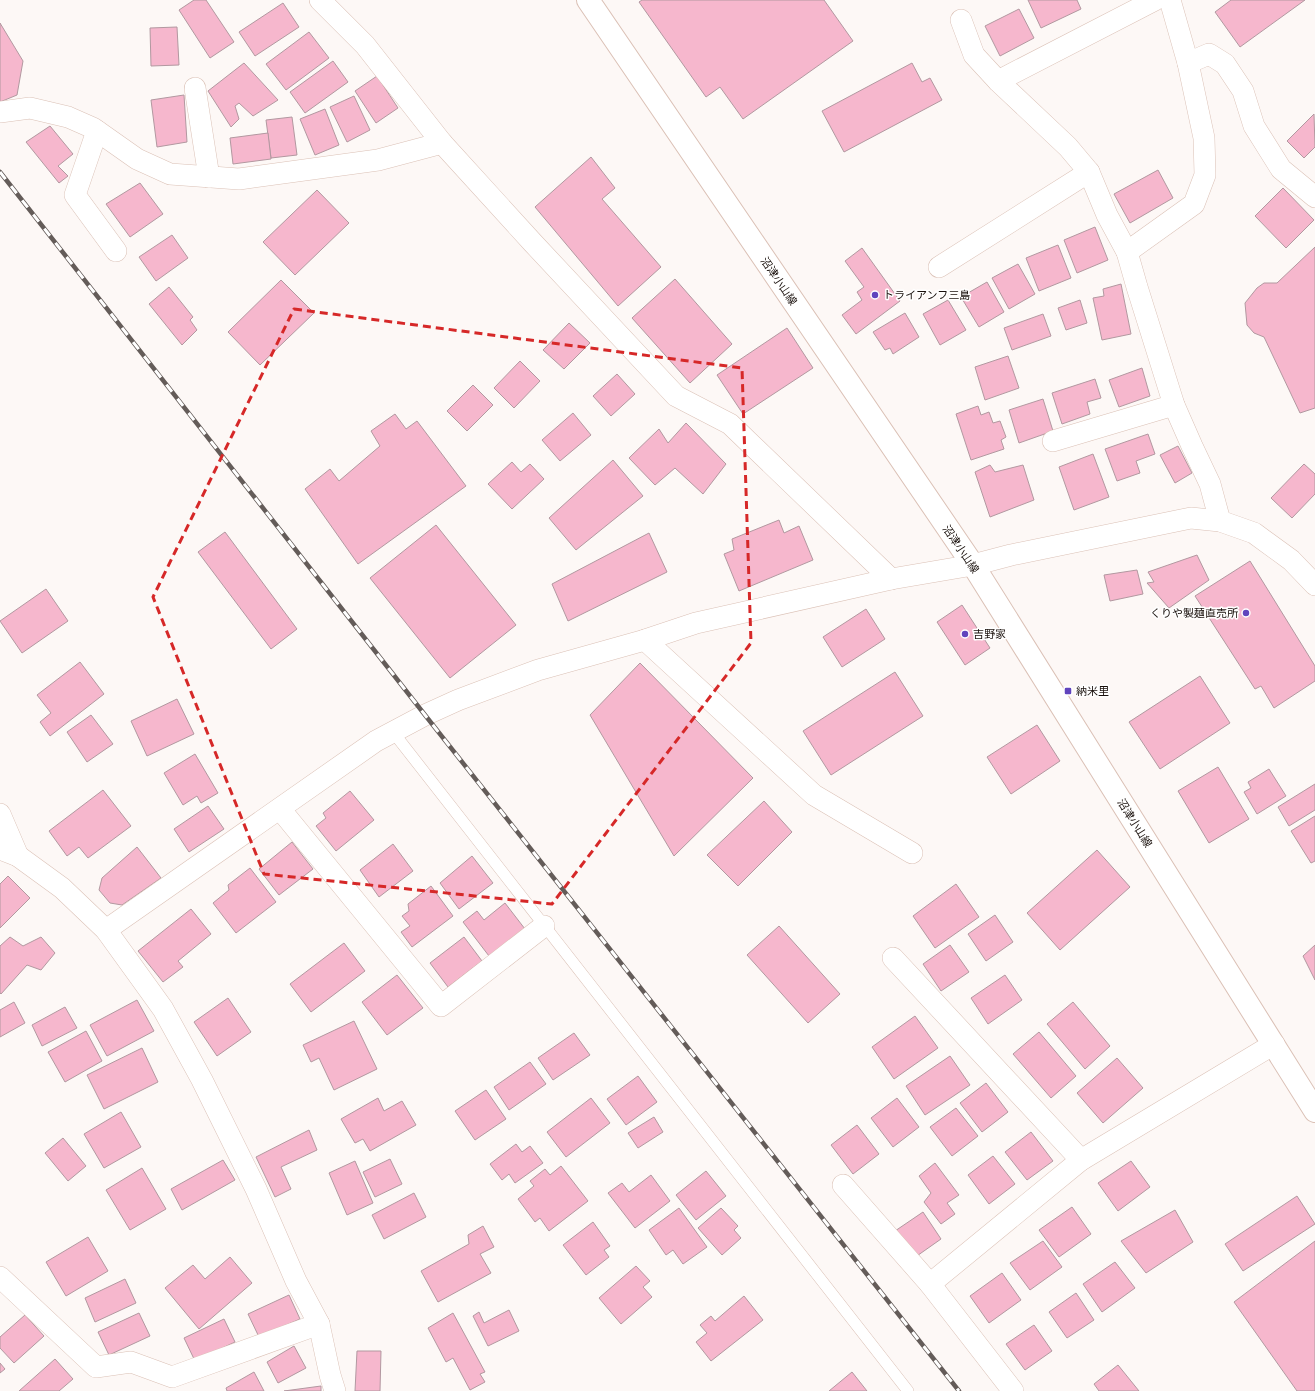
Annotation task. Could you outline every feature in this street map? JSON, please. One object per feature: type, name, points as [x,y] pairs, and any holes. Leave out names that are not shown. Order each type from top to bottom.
[{"type":"main road","name":"沼津小山線","points":[[588,0],[973,565],[1315,1111]]},
{"type":"street","points":[[320,0],[365,45],[442,143],[676,396],[730,424],[891,579]]},
{"type":"street","points":[[998,81],[1155,0]]},
{"type":"street","points":[[1127,252],[1194,204],[1205,175],[1204,138],[1188,63],[1170,0]]},
{"type":"street","points":[[961,20],[974,55],[998,81],[1068,147],[1089,172],[1107,215],[1127,252],[1136,287],[1174,405],[1210,484],[1220,521]]},
{"type":"street","points":[[1188,63],[1209,54],[1225,64],[1242,91],[1254,126],[1280,169],[1315,198]]},
{"type":"street","points":[[195,88],[208,177]]},
{"type":"street","points":[[0,112],[30,108],[68,117],[97,131],[137,158],[170,174],[208,177],[239,179],[378,160],[442,143]]},
{"type":"street","points":[[97,131],[75,195],[116,251]]},
{"type":"street","points":[[939,267],[1089,172]]},
{"type":"street","points":[[1053,441],[1174,405]]},
{"type":"street","points":[[106,930],[376,741],[393,732],[458,700],[538,670],[645,640],[696,623],[891,579],[973,565],[1011,555],[1191,518],[1220,521],[1254,533],[1292,560],[1315,585]]},
{"type":"street","points":[[645,640],[814,795],[912,853]]},
{"type":"street","points":[[280,809],[441,1006],[544,926]]},
{"type":"street","points":[[0,814],[9,852],[62,888],[106,930],[163,1009],[198,1073],[256,1189],[296,1281],[319,1324],[335,1391]]},
{"type":"street","points":[[893,958],[1081,1160]]},
{"type":"street","points":[[930,1284],[1081,1160],[1274,1044]]},
{"type":"street","points":[[843,1184],[930,1284],[1014,1391]]},
{"type":"street","points":[[0,1277],[96,1367],[131,1362],[172,1377],[319,1324]]},
{"type":"lane","points":[[393,732],[908,1391]]},
{"type":"highlighted area","points":[[294,309],[742,368],[751,643],[552,904],[264,874],[153,597]]},
{"type":"building","points":[[194,0],[206,0],[234,42],[210,58],[179,10]]},
{"type":"building","points":[[642,0],[824,0],[853,41],[743,119],[720,87],[706,97],[639,2]]},
{"type":"building","points":[[1028,0],[1077,0],[1081,9],[1041,28]]},
{"type":"building","points":[[1231,0],[1305,0],[1240,47],[1215,12]]},
{"type":"building","points":[[283,3],[299,27],[255,56],[239,32]]},
{"type":"building","points":[[1019,9],[1034,38],[1000,56],[985,26]]},
{"type":"building","points":[[0,23],[23,61],[17,95],[0,102]]},
{"type":"building","points":[[177,27],[179,65],[151,66],[150,28]]},
{"type":"building","points":[[309,32],[329,58],[286,90],[266,64]]},
{"type":"building","points":[[333,61],[348,82],[305,113],[290,92]]},
{"type":"building","points":[[244,63],[278,100],[253,116],[239,103],[235,106],[239,119],[231,127],[208,91]]},
{"type":"building","points":[[912,63],[922,82],[930,78],[942,100],[844,152],[822,111]]},
{"type":"building","points":[[377,76],[398,108],[376,123],[355,91]]},
{"type":"building","points":[[184,95],[187,142],[157,147],[151,100]]},
{"type":"building","points":[[354,96],[370,130],[347,142],[330,107]]},
{"type":"building","points":[[325,109],[339,145],[315,155],[300,119]]},
{"type":"building","points":[[1314,114],[1315,147],[1304,158],[1287,141]]},
{"type":"building","points":[[292,117],[297,155],[271,158],[266,120]]},
{"type":"building","points":[[50,126],[73,154],[58,166],[68,176],[59,183],[26,142]]},
{"type":"building","points":[[268,133],[271,159],[233,164],[230,138]]},
{"type":"building","points":[[591,157],[615,188],[602,199],[661,267],[618,306],[535,207]]},
{"type":"building","points":[[1158,170],[1173,198],[1130,223],[1114,194]]},
{"type":"building","points":[[140,183],[163,214],[130,237],[106,204]]},
{"type":"building","points":[[1283,188],[1314,220],[1286,248],[1255,216]]},
{"type":"building","points":[[317,190],[349,223],[295,275],[263,242]]},
{"type":"building","points":[[1095,227],[1108,260],[1077,273],[1064,240]]},
{"type":"building","points":[[172,235],[188,258],[156,281],[139,257]]},
{"type":"building","points":[[1058,245],[1071,278],[1039,291],[1026,258]]},
{"type":"building","points":[[1315,247],[1315,408],[1300,413],[1264,337],[1254,333],[1247,325],[1245,303],[1257,288],[1264,283],[1277,283]]},
{"type":"building","points":[[862,248],[900,301],[856,334],[842,315],[862,300],[857,292],[864,287],[845,261]]},
{"type":"building","points":[[1018,264],[1035,294],[1009,309],[992,278]]},
{"type":"building","points":[[675,279],[732,344],[690,383],[632,318]]},
{"type":"building","points":[[281,280],[314,313],[260,365],[228,332]]},
{"type":"building","points":[[987,282],[1004,312],[979,327],[961,297]]},
{"type":"building","points":[[1121,284],[1131,334],[1102,340],[1093,298],[1104,296],[1103,289]]},
{"type":"building","points":[[169,287],[193,317],[190,320],[197,330],[182,345],[149,304]]},
{"type":"building","points":[[948,300],[966,330],[940,345],[923,314]]},
{"type":"building","points":[[1080,300],[1087,323],[1066,330],[1058,308]]},
{"type":"building","points":[[905,313],[919,337],[893,354],[890,348],[885,350],[873,332]]},
{"type":"building","points":[[1043,314],[1051,336],[1012,350],[1004,328]]},
{"type":"building","points":[[569,323],[590,343],[564,369],[543,350]]},
{"type":"building","points":[[787,328],[813,368],[743,414],[717,375]]},
{"type":"building","points":[[1008,356],[1019,388],[985,400],[975,367]]},
{"type":"building","points":[[520,361],[540,381],[514,408],[494,388]]},
{"type":"building","points":[[1142,368],[1150,396],[1119,407],[1109,380]]},
{"type":"building","points":[[617,374],[635,394],[611,416],[593,396]]},
{"type":"building","points":[[1095,379],[1101,398],[1087,402],[1090,414],[1062,424],[1052,393]]},
{"type":"building","points":[[473,385],[493,405],[467,431],[447,411]]},
{"type":"building","points":[[1043,399],[1053,431],[1019,443],[1009,410]]},
{"type":"building","points":[[978,406],[981,415],[989,412],[993,423],[1000,421],[1006,437],[1001,440],[1004,449],[971,460],[956,414]]},
{"type":"building","points":[[573,413],[591,435],[560,461],[542,440]]},
{"type":"building","points":[[395,414],[406,429],[417,421],[466,486],[358,564],[305,489],[330,469],[339,481],[380,446],[371,431]]},
{"type":"building","points":[[686,423],[726,464],[703,494],[675,468],[655,485],[629,458],[659,429],[668,443]]},
{"type":"building","points":[[1148,434],[1155,454],[1136,461],[1140,473],[1117,481],[1105,449]]},
{"type":"building","points":[[1178,446],[1192,473],[1175,483],[1160,455]]},
{"type":"building","points":[[1093,454],[1109,497],[1074,510],[1059,467]]},
{"type":"building","points":[[613,460],[643,496],[576,550],[549,518]]},
{"type":"building","points":[[512,462],[521,472],[530,464],[544,479],[512,509],[488,484]]},
{"type":"building","points":[[1304,464],[1315,474],[1315,494],[1292,518],[1271,498]]},
{"type":"building","points":[[990,465],[995,472],[1023,465],[1034,500],[990,517],[975,472]]},
{"type":"building","points":[[779,520],[784,533],[799,526],[813,560],[739,591],[724,554],[734,550],[732,539]]},
{"type":"building","points":[[436,525],[516,625],[450,678],[370,578]]},
{"type":"building","points":[[225,532],[297,629],[271,649],[198,552]]},
{"type":"building","points":[[649,533],[667,572],[568,621],[552,584]]},
{"type":"building","points":[[1197,555],[1209,580],[1169,608],[1147,583],[1154,582],[1148,572]]},
{"type":"building","points":[[1250,561],[1315,666],[1315,681],[1274,708],[1261,686],[1255,689],[1195,596]]},
{"type":"building","points":[[1137,570],[1143,594],[1110,601],[1104,575]]},
{"type":"building","points":[[46,589],[68,621],[22,653],[0,621]]},
{"type":"building","points":[[962,605],[990,648],[965,665],[937,622]]},
{"type":"building","points":[[866,609],[885,639],[842,667],[823,637]]},
{"type":"building","points":[[80,662],[104,694],[50,736],[40,722],[51,713],[37,695]]},
{"type":"building","points":[[640,663],[753,778],[674,856],[590,715]]},
{"type":"building","points":[[895,672],[923,716],[831,775],[803,731]]},
{"type":"building","points":[[1200,676],[1230,723],[1160,769],[1129,722]]},
{"type":"building","points":[[177,699],[194,734],[147,756],[131,721]]},
{"type":"building","points":[[91,715],[113,744],[87,762],[67,732]]},
{"type":"building","points":[[1037,725],[1060,761],[1011,794],[987,757]]},
{"type":"building","points":[[195,754],[218,793],[201,803],[197,796],[183,805],[164,773]]},
{"type":"building","points":[[1218,767],[1249,819],[1209,843],[1178,791]]},
{"type":"building","points":[[1269,769],[1286,796],[1257,814],[1244,792],[1251,788],[1248,782]]},
{"type":"building","points":[[1315,784],[1315,810],[1289,826],[1278,807]]},
{"type":"building","points":[[103,790],[131,826],[88,858],[79,847],[67,856],[49,831]]},
{"type":"building","points":[[350,791],[374,820],[336,851],[316,826],[326,818],[323,813]]},
{"type":"building","points":[[764,801],[792,832],[738,886],[707,855]]},
{"type":"building","points":[[208,806],[224,829],[189,852],[174,829]]},
{"type":"building","points":[[1315,816],[1315,861],[1311,863],[1291,831]]},
{"type":"building","points":[[292,842],[313,869],[279,895],[259,869]]},
{"type":"building","points":[[393,844],[413,871],[379,897],[360,870]]},
{"type":"building","points":[[137,847],[161,878],[122,905],[110,903],[99,890],[102,878]]},
{"type":"building","points":[[1097,850],[1130,887],[1060,950],[1027,913]]},
{"type":"building","points":[[472,856],[493,883],[459,909],[440,883]]},
{"type":"building","points":[[250,868],[276,902],[236,933],[213,903],[229,890],[228,885]]},
{"type":"building","points":[[8,876],[30,898],[0,928],[0,884]]},
{"type":"building","points":[[956,884],[979,917],[935,948],[913,916]]},
{"type":"building","points":[[431,886],[453,916],[412,947],[401,932],[410,926],[402,916],[409,911],[408,904]]},
{"type":"building","points":[[505,903],[525,929],[489,956],[463,922],[477,911],[484,920]]},
{"type":"building","points":[[191,909],[211,934],[178,961],[183,967],[163,982],[138,951]]},
{"type":"building","points":[[995,915],[1013,942],[986,961],[968,934]]},
{"type":"building","points":[[779,926],[840,994],[808,1023],[747,955]]},
{"type":"building","points":[[10,937],[23,946],[41,937],[55,953],[41,970],[27,965],[1,994],[0,946]]},
{"type":"building","points":[[464,937],[482,961],[448,987],[430,963]]},
{"type":"building","points":[[344,943],[365,971],[311,1012],[290,984]]},
{"type":"building","points":[[950,945],[969,972],[941,991],[923,964]]},
{"type":"building","points":[[1315,945],[1315,980],[1303,956]]},
{"type":"building","points":[[397,975],[423,1008],[387,1035],[362,1002]]},
{"type":"building","points":[[1005,975],[1022,1000],[988,1024],[971,998]]},
{"type":"building","points":[[228,998],[251,1032],[217,1056],[194,1022]]},
{"type":"building","points":[[137,1000],[154,1031],[107,1056],[90,1025]]},
{"type":"building","points":[[14,1002],[25,1023],[0,1037],[0,1010]]},
{"type":"building","points":[[1073,1002],[1110,1046],[1085,1069],[1047,1024]]},
{"type":"building","points":[[65,1007],[77,1028],[42,1046],[32,1025]]},
{"type":"building","points":[[915,1016],[938,1048],[894,1079],[872,1047]]},
{"type":"building","points":[[354,1021],[377,1069],[334,1090],[319,1058],[311,1062],[303,1045]]},
{"type":"building","points":[[86,1031],[102,1061],[65,1082],[48,1052]]},
{"type":"building","points":[[1039,1032],[1076,1076],[1051,1098],[1013,1054]]},
{"type":"building","points":[[574,1033],[590,1055],[553,1080],[538,1058]]},
{"type":"building","points":[[142,1048],[158,1082],[104,1109],[87,1075]]},
{"type":"building","points":[[950,1056],[970,1085],[925,1115],[906,1086]]},
{"type":"building","points":[[1117,1058],[1143,1088],[1103,1123],[1077,1093]]},
{"type":"building","points":[[530,1062],[546,1084],[509,1110],[494,1087]]},
{"type":"building","points":[[638,1076],[657,1102],[626,1125],[607,1099]]},
{"type":"building","points":[[986,1083],[1008,1112],[982,1132],[960,1103]]},
{"type":"building","points":[[486,1090],[506,1119],[475,1140],[455,1111]]},
{"type":"building","points":[[378,1098],[384,1111],[402,1101],[416,1125],[370,1151],[363,1139],[355,1143],[341,1119]]},
{"type":"building","points":[[591,1098],[610,1123],[566,1157],[547,1132]]},
{"type":"building","points":[[897,1098],[919,1127],[893,1147],[871,1118]]},
{"type":"building","points":[[956,1108],[978,1136],[952,1156],[930,1127]]},
{"type":"building","points":[[121,1112],[141,1147],[104,1168],[84,1134]]},
{"type":"building","points":[[654,1117],[663,1132],[638,1148],[628,1133]]},
{"type":"building","points":[[857,1125],[879,1154],[853,1174],[831,1145]]},
{"type":"building","points":[[309,1130],[317,1150],[281,1167],[291,1189],[275,1197],[256,1157]]},
{"type":"building","points":[[1031,1132],[1053,1161],[1027,1180],[1005,1152]]},
{"type":"building","points":[[63,1138],[86,1166],[68,1181],[45,1153]]},
{"type":"building","points":[[516,1144],[522,1152],[530,1146],[543,1163],[515,1183],[509,1174],[502,1180],[490,1164]]},
{"type":"building","points":[[993,1156],[1015,1184],[989,1204],[968,1175]]},
{"type":"building","points":[[390,1159],[402,1184],[375,1197],[363,1172]]},
{"type":"building","points":[[223,1160],[235,1180],[182,1210],[171,1189]]},
{"type":"building","points":[[355,1161],[373,1203],[347,1215],[329,1173]]},
{"type":"building","points":[[1131,1161],[1150,1187],[1118,1211],[1098,1183]]},
{"type":"building","points":[[935,1163],[959,1195],[947,1203],[955,1214],[941,1224],[924,1202],[931,1193],[919,1176]]},
{"type":"building","points":[[561,1166],[588,1201],[549,1231],[540,1218],[535,1222],[518,1199],[534,1186],[530,1181],[545,1169],[550,1175]]},
{"type":"building","points":[[142,1168],[166,1209],[130,1230],[106,1190]]},
{"type":"building","points":[[706,1171],[726,1196],[696,1220],[676,1195]]},
{"type":"building","points":[[651,1175],[670,1201],[635,1228],[608,1193],[622,1183],[629,1192]]},
{"type":"building","points":[[414,1193],[426,1217],[384,1239],[372,1215]]},
{"type":"building","points":[[1297,1196],[1315,1224],[1243,1271],[1225,1244]]},
{"type":"building","points":[[1072,1207],[1091,1234],[1059,1257],[1039,1230]]},
{"type":"building","points":[[679,1208],[707,1247],[683,1264],[673,1250],[666,1255],[649,1230]]},
{"type":"building","points":[[721,1208],[738,1226],[734,1230],[741,1238],[722,1255],[698,1228]]},
{"type":"building","points":[[1175,1210],[1193,1242],[1146,1273],[1121,1241]]},
{"type":"building","points":[[923,1212],[941,1239],[914,1258],[895,1231]]},
{"type":"building","points":[[593,1222],[610,1246],[604,1250],[609,1257],[586,1275],[563,1245]]},
{"type":"building","points":[[483,1226],[494,1247],[480,1254],[491,1273],[438,1302],[421,1271],[469,1244],[468,1235]]},
{"type":"building","points":[[88,1237],[108,1271],[66,1296],[46,1262]]},
{"type":"building","points":[[1043,1241],[1062,1267],[1030,1290],[1010,1263]]},
{"type":"building","points":[[1315,1241],[1315,1391],[1297,1391],[1234,1302]]},
{"type":"building","points":[[230,1257],[252,1283],[199,1329],[165,1288],[193,1265],[205,1279]]},
{"type":"building","points":[[1115,1262],[1135,1288],[1102,1312],[1083,1284]]},
{"type":"building","points":[[636,1266],[650,1281],[643,1287],[652,1297],[621,1324],[599,1298]]},
{"type":"building","points":[[1002,1273],[1021,1300],[989,1323],[970,1296]]},
{"type":"building","points":[[125,1279],[136,1303],[95,1322],[85,1298]]},
{"type":"building","points":[[1076,1293],[1094,1320],[1067,1338],[1049,1312]]},
{"type":"building","points":[[289,1295],[300,1319],[259,1337],[248,1314]]},
{"type":"building","points":[[744,1296],[763,1320],[711,1361],[696,1342],[707,1333],[700,1325],[711,1316],[715,1321]]},
{"type":"building","points":[[509,1310],[519,1331],[488,1346],[473,1316],[479,1312],[484,1323]]},
{"type":"building","points":[[139,1313],[150,1336],[109,1355],[98,1332]]},
{"type":"building","points":[[453,1313],[485,1372],[480,1374],[485,1382],[470,1390],[453,1358],[446,1362],[428,1328]]},
{"type":"building","points":[[25,1315],[44,1336],[14,1363],[0,1348],[0,1337]]},
{"type":"building","points":[[224,1319],[235,1342],[195,1361],[184,1338]]},
{"type":"building","points":[[1034,1325],[1052,1351],[1025,1370],[1006,1344]]},
{"type":"building","points":[[294,1346],[306,1368],[278,1383],[267,1362]]},
{"type":"building","points":[[357,1351],[381,1351],[380,1391],[355,1391]]},
{"type":"building","points":[[55,1359],[73,1379],[59,1391],[19,1391]]},
{"type":"building","points":[[0,1363],[5,1369],[0,1373]]},
{"type":"building","points":[[1118,1365],[1139,1391],[1099,1391],[1094,1384]]},
{"type":"building","points":[[254,1372],[264,1391],[227,1391],[226,1388]]},
{"type":"building","points":[[852,1372],[867,1391],[829,1391]]},
{"type":"building","points":[[321,1386],[321,1391],[284,1391]]},
{"type":"railway","points":[[0,172],[425,715],[959,1391]]},
{"type":"place","name":"トライアンフ三島","points":[[875,295]]},
{"type":"place","name":"くりや製麺直売所","points":[[1246,613]]},
{"type":"place","name":"吉野家","points":[[965,634]]},
{"type":"place","name":"納米里","points":[[1068,691]]}]
